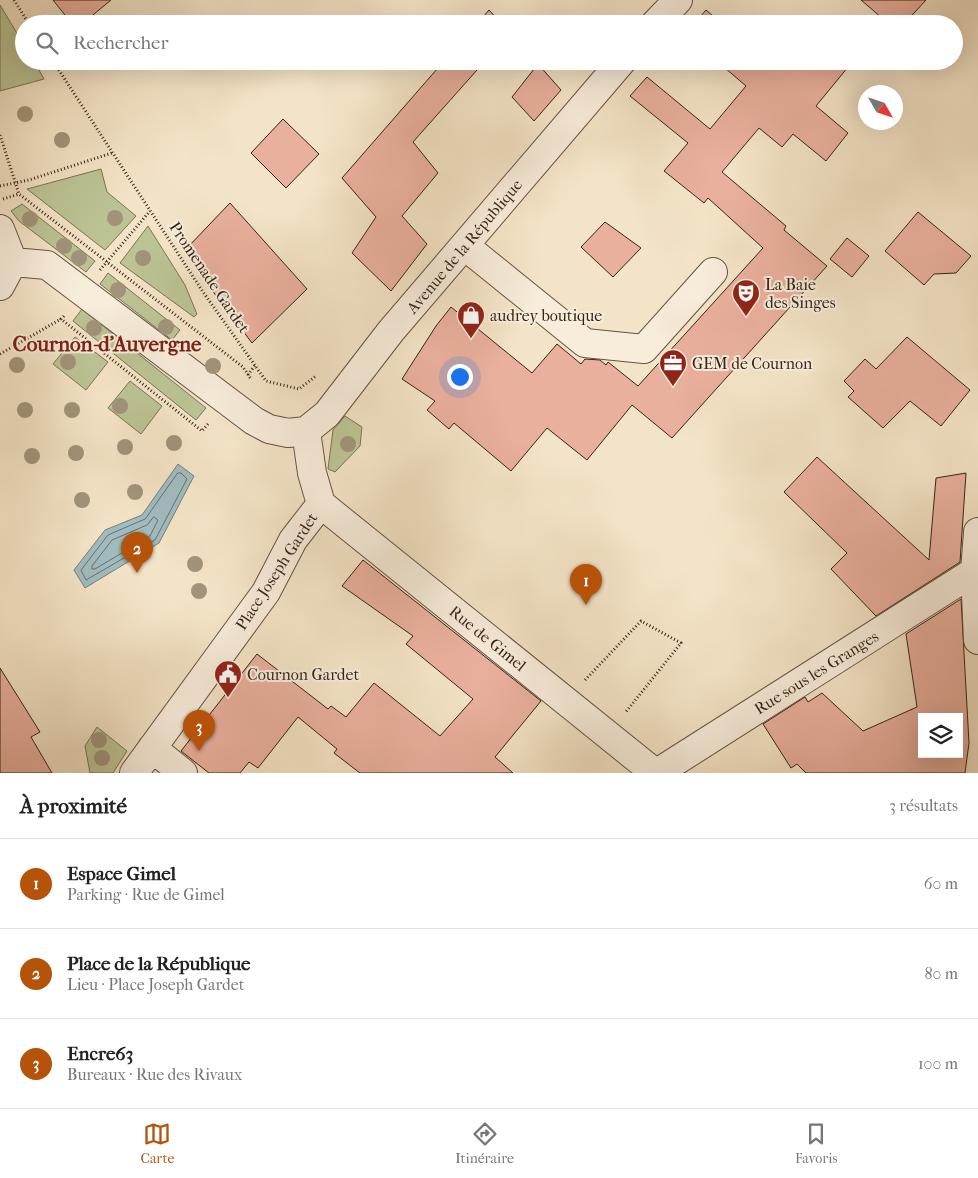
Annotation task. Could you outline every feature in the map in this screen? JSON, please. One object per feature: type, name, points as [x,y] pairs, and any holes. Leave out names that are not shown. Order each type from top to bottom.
[{"type":"street","points":[[664,15],[678,0]]},
{"type":"street","name":"Avenue de la République","points":[[306,430],[327,414],[391,331],[614,70]]},
{"type":"street","points":[[0,229],[13,262],[0,286]]},
{"type":"street","points":[[465,246],[585,343],[644,349],[713,272]]},
{"type":"street","points":[[13,262],[47,265],[254,421],[268,429],[288,434],[306,430]]},
{"type":"street","name":"Place Joseph Gardet","points":[[134,773],[266,592],[293,540],[321,504],[312,473],[306,430]]},
{"type":"street","name":"Rue de Gimel","points":[[321,504],[656,773]]},
{"type":"street","points":[[978,532],[975,571],[978,640]]},
{"type":"street","name":"Rue sous les Granges","points":[[656,773],[975,571]]},
{"type":"street","points":[[152,748],[184,773]]},
{"type":"path","points":[[14,0],[23,15]]},
{"type":"path","name":"Promenade Gardet","points":[[58,70],[203,292],[266,381],[299,389],[323,372]]},
{"type":"path","points":[[0,135],[19,194],[243,367]]},
{"type":"path","points":[[0,186],[16,183],[112,153]]},
{"type":"path","points":[[0,200],[19,194]]},
{"type":"path","points":[[0,354],[61,319]]},
{"type":"path","points":[[566,701],[641,621],[681,643],[608,735]]},
{"type":"green space","points":[[0,5],[15,30],[15,70],[39,70],[44,79],[0,91]]},
{"type":"green space","points":[[101,169],[107,192],[136,216],[105,250],[27,189]]},
{"type":"green space","points":[[22,204],[95,261],[86,272],[19,221],[11,211]]},
{"type":"green space","points":[[148,226],[185,285],[197,314],[194,317],[120,263]]},
{"type":"green space","points":[[108,273],[180,330],[172,340],[100,284]]},
{"type":"green space","points":[[82,309],[206,408],[196,420],[73,321]]},
{"type":"green space","points":[[75,337],[108,362],[86,390],[53,364]]},
{"type":"green space","points":[[130,381],[162,406],[141,434],[108,408]]},
{"type":"green space","points":[[345,416],[362,427],[360,446],[335,472],[328,469],[333,430]]},
{"type":"green space","points":[[97,727],[127,751],[113,773],[90,773],[85,746]]},
{"type":"water","points":[[178,464],[194,476],[159,543],[85,588],[74,570],[105,530],[142,515]]},
{"type":"building","points":[[53,0],[111,0],[93,15],[65,15]]},
{"type":"building","points":[[861,0],[926,0],[912,15],[878,15]]},
{"type":"building","points":[[489,10],[494,15],[485,15]]},
{"type":"building","points":[[706,10],[712,15],[702,15]]},
{"type":"building","points":[[436,70],[477,70],[413,142],[438,173],[402,216],[427,244],[391,291],[352,253],[376,217],[342,178]]},
{"type":"building","points":[[533,70],[543,70],[561,90],[534,121],[512,97]]},
{"type":"building","points":[[727,70],[846,70],[816,106],[848,133],[826,161],[793,134],[782,147],[759,128],[722,172],[786,226],[784,230],[827,266],[672,438],[632,405],[587,460],[547,428],[511,471],[454,423],[449,429],[427,410],[435,401],[402,379],[436,326],[451,307],[532,373],[557,344],[581,364],[585,359],[600,360],[606,365],[608,362],[638,386],[763,248],[708,198],[704,203],[664,171],[688,143],[630,96],[647,77],[710,129],[746,86]]},
{"type":"building","points":[[283,119],[319,154],[286,188],[251,153]]},
{"type":"building","points":[[230,203],[307,289],[252,343],[211,289],[187,248]]},
{"type":"building","points":[[918,212],[971,256],[956,273],[934,274],[924,285],[885,251]]},
{"type":"building","points":[[605,222],[641,248],[613,277],[581,247]]},
{"type":"building","points":[[847,238],[869,256],[852,277],[830,259]]},
{"type":"building","points":[[907,337],[970,390],[941,426],[910,401],[883,428],[848,397],[854,391],[844,381],[865,359],[876,369]]},
{"type":"building","points":[[817,457],[929,560],[936,478],[966,473],[960,562],[876,616],[831,569],[847,553],[784,492]]},
{"type":"building","points":[[363,560],[541,701],[495,757],[513,773],[360,773],[334,753],[337,749],[298,717],[258,768],[249,762],[240,773],[209,773],[181,751],[257,654],[328,709],[331,706],[346,717],[374,683],[440,736],[473,699],[406,644],[413,636],[342,586]]},
{"type":"building","points":[[961,599],[969,743],[965,773],[806,773],[797,764],[791,768],[763,724],[805,697],[808,702],[822,693],[863,731],[917,707],[906,634]]},
{"type":"building","points":[[0,668],[40,732],[31,737],[52,773],[0,773]]},
{"type":"place","name":"La Baie des Singes","points":[[746,317]]},
{"type":"place","name":"audrey boutique","points":[[471,339]]},
{"type":"place","name":"GEM de Cournon","points":[[673,387]]},
{"type":"place","name":"Place de la République","points":[[137,573]]},
{"type":"place","name":"Espace Gimel","points":[[586,605]]},
{"type":"place","name":"Cournon Gardet","points":[[228,698]]},
{"type":"place","name":"Encre63","points":[[199,751]]},
{"type":"district","name":"Cournon-d'Auvergne","points":[[107,344]]}]
